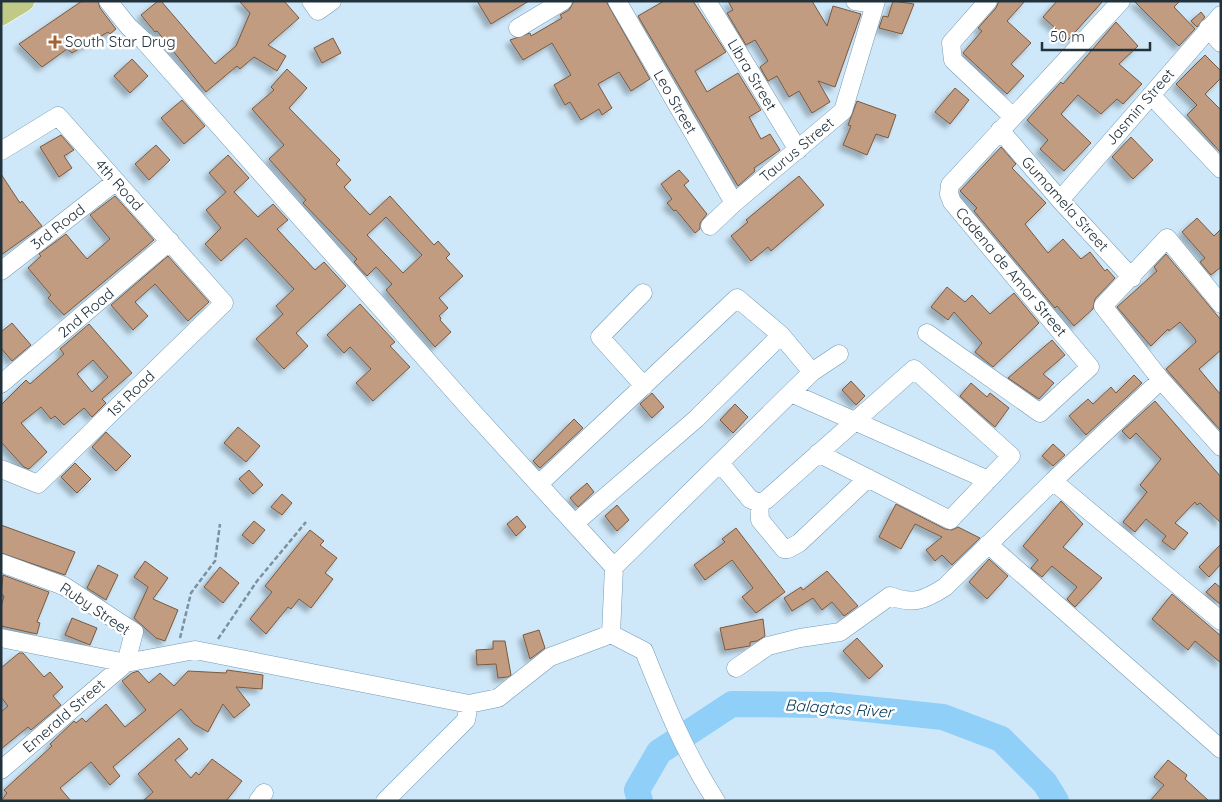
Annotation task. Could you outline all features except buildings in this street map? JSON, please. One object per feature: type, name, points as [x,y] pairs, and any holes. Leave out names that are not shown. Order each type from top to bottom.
[{"type":"main road","points":[[1,15],[24,1]]},
{"type":"street","points":[[108,1],[128,26],[144,41],[614,567],[611,634]]},
{"type":"street","points":[[311,1],[318,11],[332,1]]},
{"type":"street","points":[[518,28],[563,1]]},
{"type":"street","name":"Leo Street","points":[[617,1],[734,203]]},
{"type":"street","name":"Libra Street","points":[[707,1],[798,150]]},
{"type":"street","points":[[855,1],[876,3]]},
{"type":"street","points":[[988,1],[951,43],[953,60],[1013,117]]},
{"type":"street","name":"Cadena de Amor Street","points":[[927,333],[1040,413],[1090,367],[952,202],[949,194],[950,185],[1121,1]]},
{"type":"street","name":"Taurus Street","points":[[710,226],[734,203],[843,111],[876,3]]},
{"type":"street","name":"Jasmin Street","points":[[1060,200],[1221,15]]},
{"type":"street","points":[[1208,28],[1221,43]]},
{"type":"street","points":[[1151,95],[1221,169]]},
{"type":"street","name":"4th Road","points":[[1,150],[58,116],[224,303]]},
{"type":"street","name":"Gumamela Street","points":[[1000,130],[1060,200],[1132,278]]},
{"type":"street","name":"3rd Road","points":[[1,271],[115,182]]},
{"type":"street","points":[[1221,304],[1167,238],[1132,278],[1103,306],[1161,380],[1221,447]]},
{"type":"street","name":"2nd Road","points":[[1,384],[170,241]]},
{"type":"street","points":[[643,293],[600,337],[644,386]]},
{"type":"street","points":[[539,484],[737,298],[781,335],[812,372]]},
{"type":"street","name":"1st Road","points":[[1,469],[38,484],[224,303]]},
{"type":"street","points":[[575,523],[696,420],[781,335]]},
{"type":"street","points":[[614,567],[663,522],[812,372],[839,354]]},
{"type":"street","points":[[720,463],[750,499],[759,503],[766,500],[853,421],[914,369],[1011,456],[950,520],[818,453]]},
{"type":"street","points":[[736,668],[768,646],[800,638],[840,632],[890,596],[905,602],[928,598],[945,587],[1053,481],[1161,380]]},
{"type":"street","points":[[791,393],[988,480]]},
{"type":"street","points":[[759,503],[760,520],[784,549],[788,549],[799,543],[868,478]]},
{"type":"street","points":[[1053,481],[1221,621]]},
{"type":"street","points":[[988,544],[1221,749]]},
{"type":"street","name":"Ruby Street","points":[[1,563],[64,586],[134,632],[126,663]]},
{"type":"street","points":[[6,644],[126,663],[195,650],[468,704],[498,698],[550,657],[611,634],[644,651],[672,723],[696,770],[716,801]]},
{"type":"street","name":"Emerald Street","points":[[1,770],[126,663]]},
{"type":"street","points":[[385,801],[466,720],[468,704]]},
{"type":"path","points":[[208,652],[257,581],[306,522]]},
{"type":"path","points":[[177,654],[184,614],[191,593],[215,561],[220,524]]},
{"type":"waterway","name":"Balagtas River","points":[[640,801],[637,790],[659,752],[732,704],[828,705],[943,717],[1001,739],[1045,783],[1056,801]]},
{"type":"place","name":"South Star Drug","points":[[55,42]]}]
